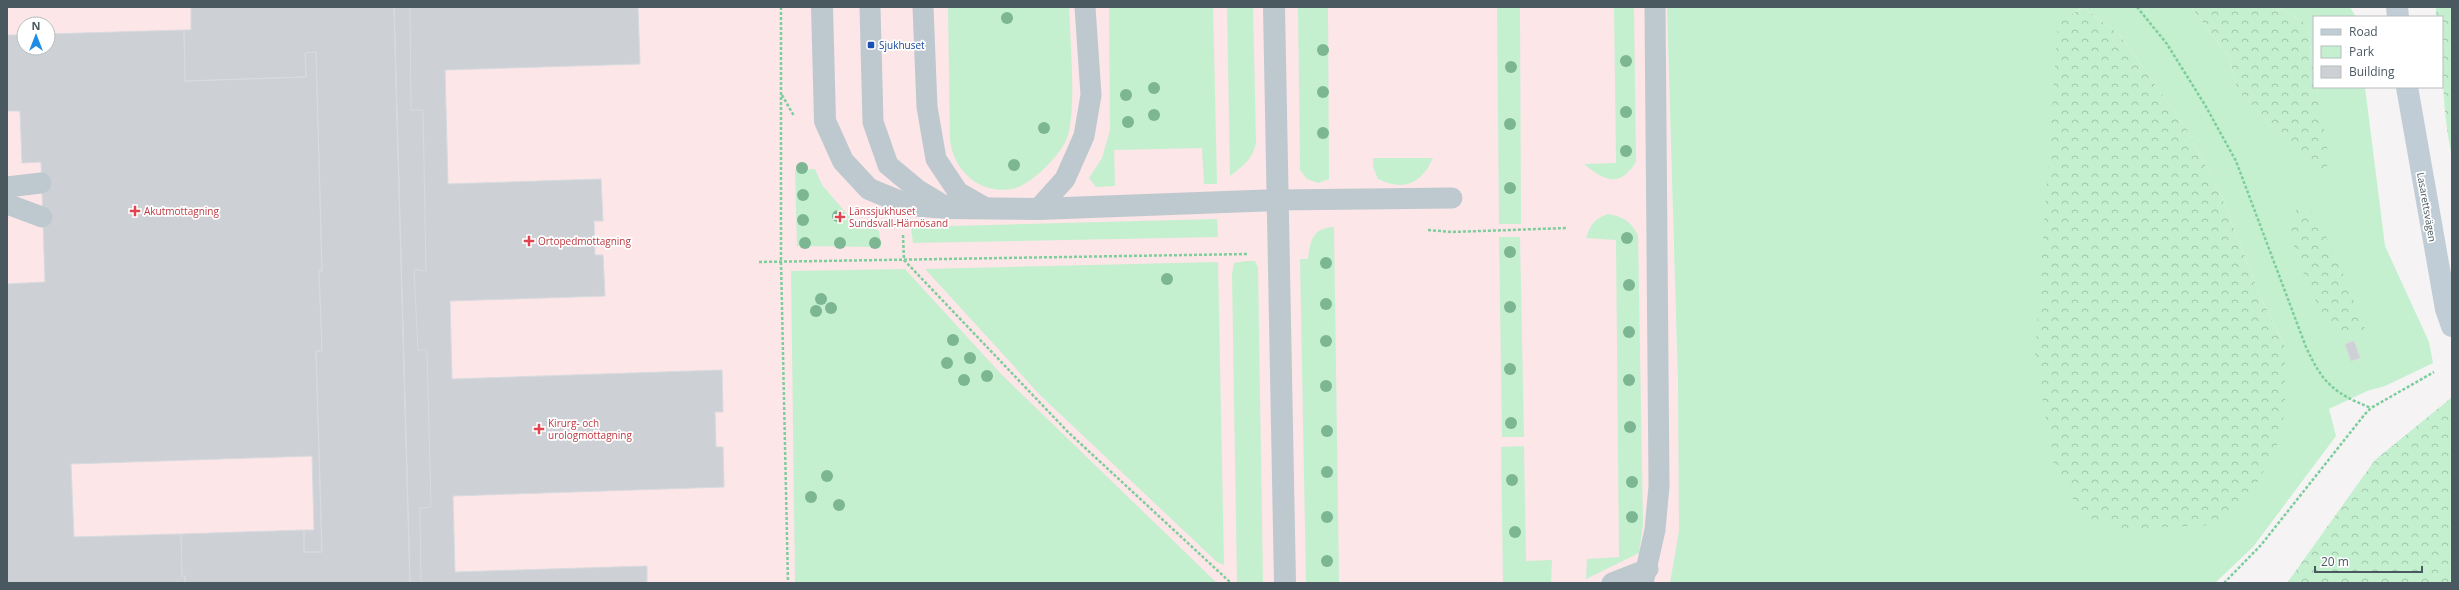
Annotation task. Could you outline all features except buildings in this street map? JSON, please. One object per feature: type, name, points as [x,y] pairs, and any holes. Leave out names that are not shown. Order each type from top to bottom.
[{"type":"street","points":[[822,7],[825,121],[843,161],[869,189],[908,205],[948,208],[1038,209],[1277,200]]},
{"type":"street","points":[[1274,7],[1285,583]]},
{"type":"street","name":"Lasarettsvägen","points":[[2408,88],[2446,309],[2452,326]]},
{"type":"lane","points":[[870,7],[873,122],[888,165],[918,190],[948,208]]},
{"type":"lane","points":[[923,7],[927,107],[936,160],[958,192],[986,208]]},
{"type":"lane","points":[[1038,209],[1065,178],[1084,136],[1091,95],[1085,7]]},
{"type":"lane","points":[[1612,583],[1645,576],[1659,486],[1655,7]]},
{"type":"lane","points":[[7,187],[41,183]]},
{"type":"lane","points":[[1277,200],[1452,198]]},
{"type":"lane","points":[[7,204],[42,216]]},
{"type":"path","points":[[781,7],[781,262],[788,583]]},
{"type":"path","points":[[2137,7],[2168,44],[2206,105],[2236,161],[2306,347],[2317,371],[2342,396],[2371,408]]},
{"type":"path","points":[[782,95],[796,121]]},
{"type":"path","points":[[1425,230],[1452,232],[1567,228]]},
{"type":"path","points":[[896,231],[903,234],[904,260],[1068,432],[1231,583]]},
{"type":"path","points":[[759,262],[1278,253]]},
{"type":"path","points":[[2224,583],[2261,545],[2371,408],[2434,372]]},
{"type":"shaded area","name":"Länssjukhuset Sundsvall-Härnösand","points":[[7,7],[1667,7],[1683,583],[7,583]]},
{"type":"green space","points":[[948,7],[1069,7],[1072,110],[1067,138],[1064,145],[1052,161],[1036,176],[1019,187],[1000,190],[979,184],[963,171],[953,152],[950,141]]},
{"type":"green space","points":[[1109,7],[1213,7],[1217,184],[1204,184],[1202,148],[1114,150],[1115,186],[1096,187],[1089,178],[1102,158],[1110,130]]},
{"type":"green space","points":[[1227,7],[1253,7],[1256,143],[1252,154],[1243,166],[1230,176]]},
{"type":"green space","points":[[1298,7],[1328,7],[1329,179],[1318,183],[1307,179],[1300,170]]},
{"type":"green space","points":[[1497,7],[1520,7],[1521,224],[1499,224]]},
{"type":"green space","points":[[1614,7],[1634,7],[1636,162],[1624,176],[1618,179],[1605,178],[1598,175],[1584,164],[1616,163]]},
{"type":"green space","points":[[1667,7],[2082,7],[2058,24],[2285,398],[2285,347],[2261,298],[2221,195],[2186,128],[2120,35],[2083,7],[2191,7],[2230,59],[2237,90],[2323,178],[2321,118],[2317,88],[2365,88],[2385,246],[2429,342],[2433,363],[2385,386],[2367,391],[2329,409],[2336,436],[2253,547],[2215,583],[1670,583],[1679,531],[1678,387]]},
{"type":"green space","points":[[2083,7],[2120,35],[2186,128],[2221,195],[2261,298],[2285,347],[2285,398],[2282,436],[2252,493],[2213,525],[2122,529],[2082,516],[2053,462],[2035,355],[2058,23]]},
{"type":"green space","points":[[2191,7],[2278,7],[2307,24],[2313,63],[2313,88],[2317,88],[2329,159],[2323,179],[2237,90],[2230,59]]},
{"type":"green space","points":[[2278,7],[2350,7],[2355,16],[2313,16],[2313,63],[2307,24]]},
{"type":"green space","points":[[2436,7],[2452,7],[2452,157],[2444,105],[2443,16],[2436,16]]},
{"type":"green space","points":[[1373,158],[1433,158],[1429,167],[1418,179],[1404,185],[1396,185],[1378,179],[1373,167]]},
{"type":"green space","points":[[815,169],[822,185],[848,215],[879,231],[881,247],[797,246],[795,170]]},
{"type":"green space","points":[[2305,203],[2314,214],[2330,245],[2365,329],[2350,336],[2332,329],[2310,291],[2289,233],[2288,217]]},
{"type":"green space","points":[[1608,214],[1626,220],[1638,235],[1643,524],[1639,553],[1586,579],[1587,559],[1619,557],[1616,240],[1586,238],[1596,220]]},
{"type":"green space","points":[[1217,219],[1218,237],[913,243],[911,227]]},
{"type":"green space","points":[[1334,227],[1339,583],[1306,583],[1300,259],[1308,259],[1310,246],[1314,236],[1317,233],[1321,230]]},
{"type":"green space","points":[[1499,237],[1520,237],[1524,437],[1502,437]]},
{"type":"green space","points":[[1255,261],[1258,268],[1263,583],[1237,583],[1232,274],[1234,263]]},
{"type":"green space","points":[[1218,262],[1224,565],[1217,562],[1041,396],[925,269]]},
{"type":"green space","points":[[905,269],[1002,375],[1217,583],[795,583],[791,271]]},
{"type":"green space","points":[[2451,398],[2452,583],[2287,583],[2375,460]]},
{"type":"green space","points":[[1524,446],[1526,561],[1552,560],[1551,583],[1503,583],[1501,447]]},
{"type":"place","name":"Sjukhuset","points":[[871,45]]},
{"type":"place","name":"Akutmottagning","points":[[135,211]]},
{"type":"place","name":"Länssjukhuset Sundsvall-Härnösand","points":[[840,217]]},
{"type":"place","name":"Ortopedmottagning","points":[[529,241]]},
{"type":"place","name":"Kirurg- och urologmottagning","points":[[539,429]]}]
